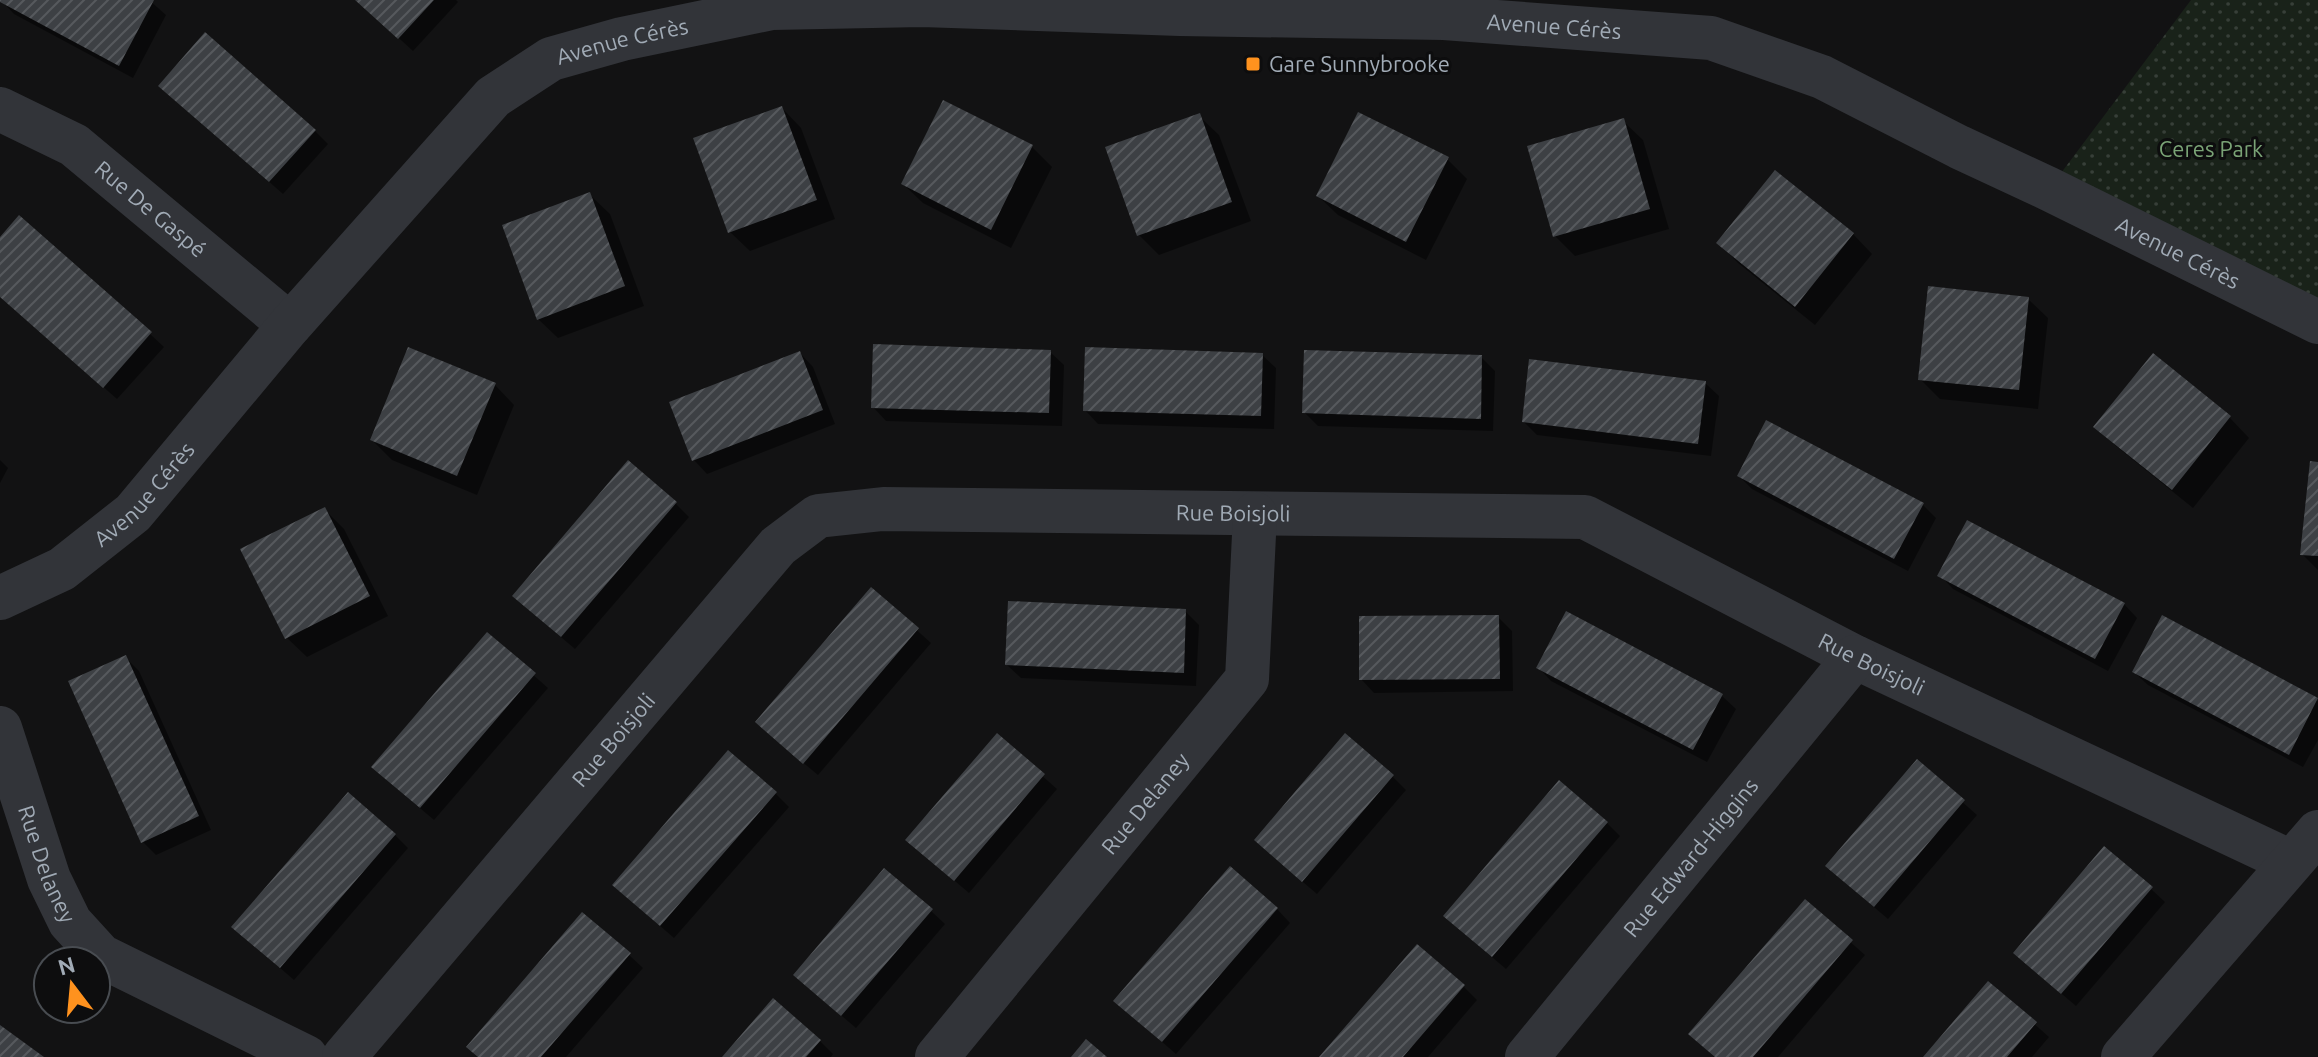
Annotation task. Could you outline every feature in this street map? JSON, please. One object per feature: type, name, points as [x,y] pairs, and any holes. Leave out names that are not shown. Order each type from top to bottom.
[{"type":"street","name":"Avenue Cérès","points":[[0,598],[62,569],[133,513],[290,325],[493,97],[551,59],[622,39],[772,8],[922,5],[1180,14],[1444,18],[1711,38],[1822,77],[2318,322]]},
{"type":"street","name":"Rue De Gaspé","points":[[0,109],[74,145],[290,325]]},
{"type":"street","name":"Rue Boisjoli","points":[[344,1057],[778,546],[818,516],[883,509],[1585,517],[1855,657],[2305,847]]},
{"type":"street","name":"Rue Delaney","points":[[937,1057],[1247,679],[1255,514]]},
{"type":"street","name":"Rue Edward-Higgins","points":[[1527,1057],[1855,657]]},
{"type":"street","name":"Rue Delaney","points":[[0,728],[49,879],[70,922],[101,956],[306,1057]]},
{"type":"street","points":[[2123,1057],[2305,847]]},
{"type":"green space","name":"Ceres Park","points":[[2191,0],[2318,0],[2318,322],[2049,189]]},
{"type":"building","points":[[0,0],[154,0],[119,66]]},
{"type":"building","points":[[355,0],[434,0],[398,39]]},
{"type":"building","points":[[205,32],[316,130],[269,182],[158,86]]},
{"type":"building","points":[[943,100],[1033,145],[991,230],[901,184]]},
{"type":"building","points":[[782,106],[817,200],[728,233],[693,138]]},
{"type":"building","points":[[1358,112],[1449,157],[1406,242],[1316,196]]},
{"type":"building","points":[[1200,113],[1232,202],[1137,236],[1105,147]]},
{"type":"building","points":[[1624,118],[1650,209],[1553,237],[1527,146]]},
{"type":"building","points":[[1775,170],[1854,233],[1795,307],[1716,243]]},
{"type":"building","points":[[590,192],[625,286],[537,320],[502,225]]},
{"type":"building","points":[[19,215],[152,332],[103,388],[0,297],[0,237]]},
{"type":"building","points":[[1928,286],[2029,297],[2019,390],[1918,380]]},
{"type":"building","points":[[873,344],[1051,350],[1049,413],[871,408]]},
{"type":"building","points":[[408,347],[496,383],[457,476],[370,440]]},
{"type":"building","points":[[1085,347],[1263,353],[1261,416],[1083,411]]},
{"type":"building","points":[[1304,350],[1482,355],[1481,419],[1302,413]]},
{"type":"building","points":[[800,351],[823,410],[692,461],[669,402]]},
{"type":"building","points":[[2153,353],[2231,416],[2172,490],[2093,427]]},
{"type":"building","points":[[1529,359],[1706,381],[1698,444],[1522,422]]},
{"type":"building","points":[[1766,420],[1924,503],[1894,559],[1737,476]]},
{"type":"building","points":[[628,460],[677,502],[561,637],[512,596]]},
{"type":"building","points":[[2310,461],[2318,462],[2318,556],[2300,555]]},
{"type":"building","points":[[325,507],[370,596],[285,639],[240,549]]},
{"type":"building","points":[[1967,520],[2125,603],[2095,659],[1937,576]]},
{"type":"building","points":[[871,587],[919,628],[803,764],[755,722]]},
{"type":"building","points":[[1008,601],[1186,609],[1184,673],[1005,665]]},
{"type":"building","points":[[1566,611],[1723,694],[1693,750],[1536,668]]},
{"type":"building","points":[[1499,615],[1500,679],[1359,680],[1359,616]]},
{"type":"building","points":[[2162,615],[2318,698],[2289,755],[2132,672]]},
{"type":"building","points":[[487,632],[536,673],[420,808],[371,767]]},
{"type":"building","points":[[126,655],[199,816],[141,843],[68,681]]},
{"type":"building","points":[[997,733],[1045,774],[954,881],[905,840]]},
{"type":"building","points":[[1345,733],[1394,775],[1302,882],[1254,840]]},
{"type":"building","points":[[728,750],[777,792],[660,926],[612,885]]},
{"type":"building","points":[[1917,759],[1965,800],[1874,907],[1825,866]]},
{"type":"building","points":[[1559,780],[1608,822],[1492,957],[1443,916]]},
{"type":"building","points":[[348,792],[396,834],[280,968],[231,927]]},
{"type":"building","points":[[2104,846],[2153,887],[2061,994],[2013,953]]},
{"type":"building","points":[[1230,866],[1278,908],[1162,1042],[1113,1001]]},
{"type":"building","points":[[884,868],[933,909],[841,1016],[793,975]]},
{"type":"building","points":[[1805,899],[1853,940],[1753,1057],[1715,1057],[1688,1034]]},
{"type":"building","points":[[582,912],[631,953],[541,1057],[478,1057],[466,1047]]},
{"type":"building","points":[[1417,944],[1465,985],[1403,1057],[1319,1057]]},
{"type":"building","points":[[1988,981],[2037,1022],[2007,1057],[1923,1057]]},
{"type":"building","points":[[773,998],[821,1040],[806,1057],[722,1057]]},
{"type":"building","points":[[0,1025],[44,1057],[0,1057]]},
{"type":"building","points":[[1086,1039],[1107,1057],[1071,1057]]},
{"type":"place","name":"Gare Sunnybrooke","points":[[1253,64]]}]
